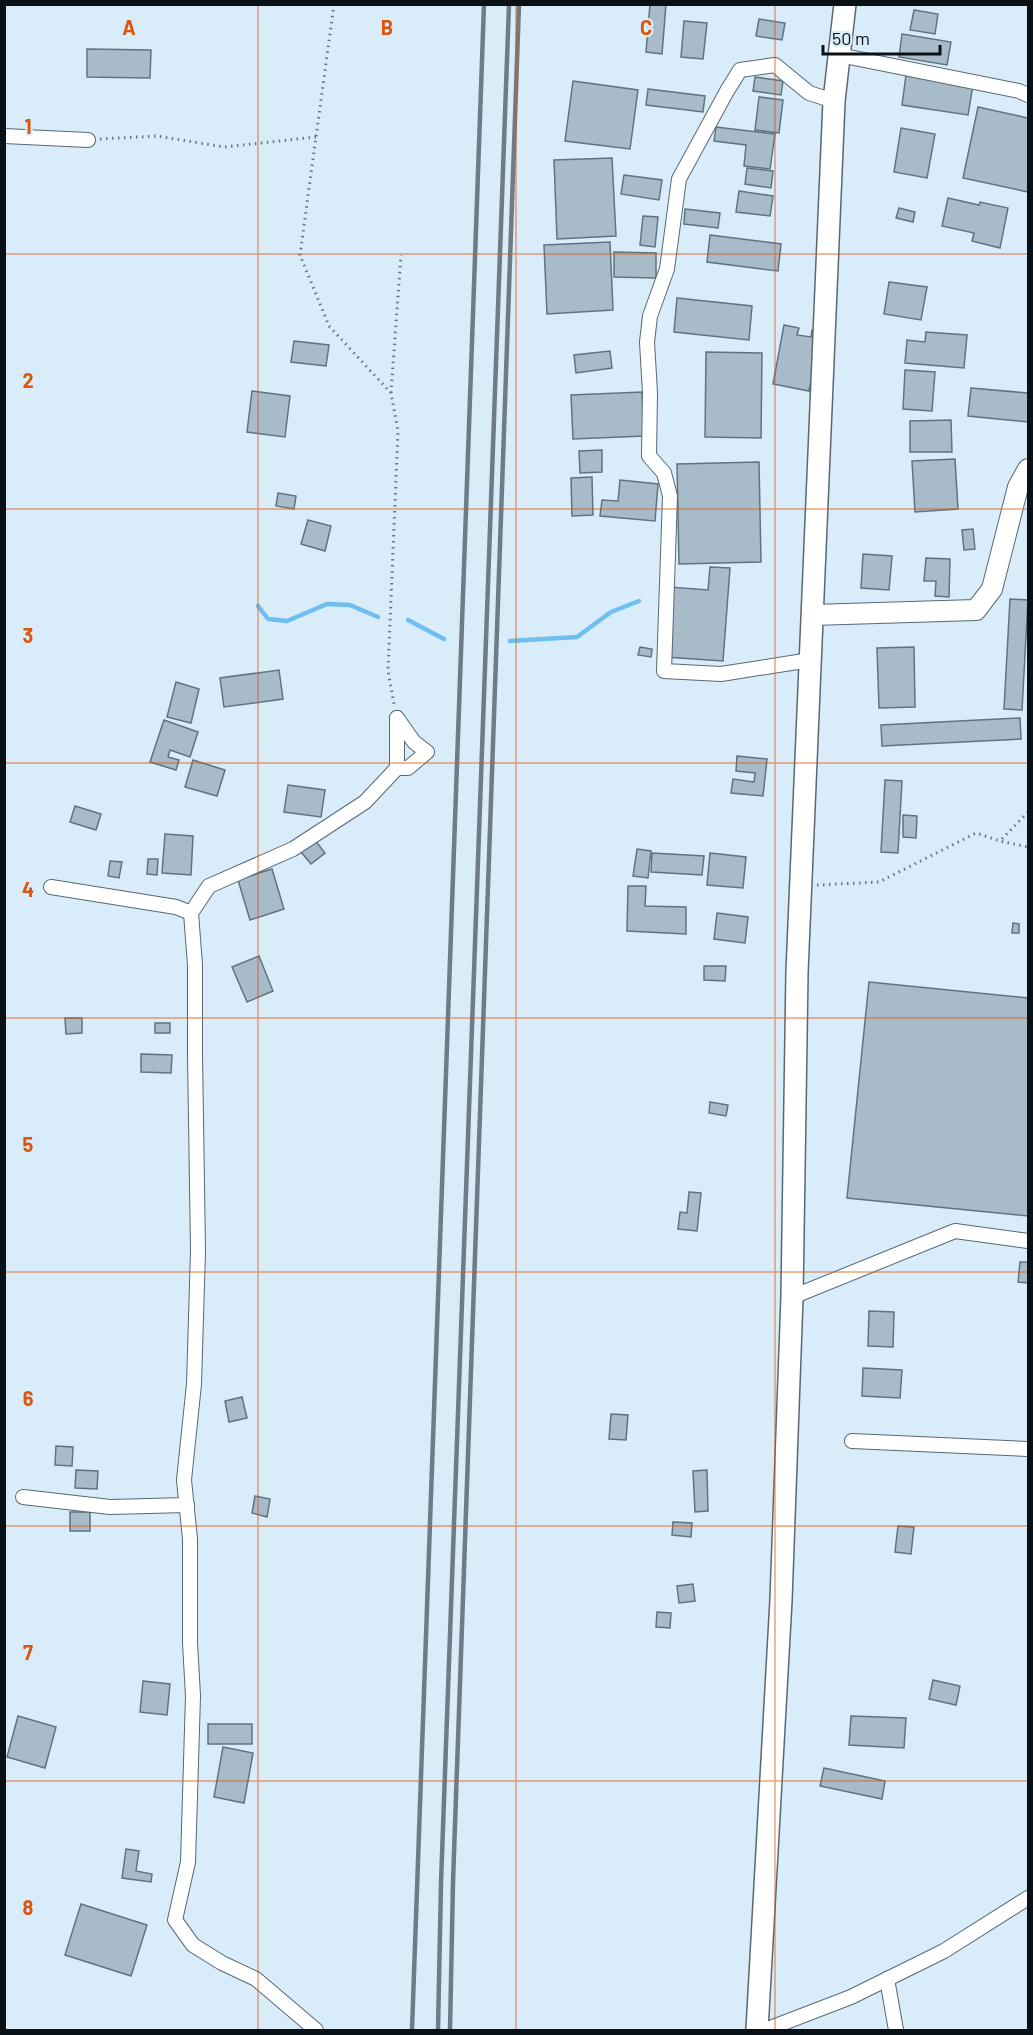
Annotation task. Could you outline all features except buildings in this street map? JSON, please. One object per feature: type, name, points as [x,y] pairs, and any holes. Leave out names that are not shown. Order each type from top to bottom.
[{"type":"main road","points":[[757,2031],[781,1600],[792,1297],[797,983],[834,101],[845,4]]},
{"type":"street","points":[[839,55],[1019,91],[1029,95]]},
{"type":"street","points":[[810,660],[721,674],[664,671],[670,496],[664,473],[650,456],[647,342],[650,316],[667,269],[679,179],[726,91],[740,70],[775,65],[809,93],[834,101]]},
{"type":"street","points":[[4,136],[88,140]]},
{"type":"street","points":[[812,615],[976,610],[992,589],[1018,487],[1029,469]]},
{"type":"street","points":[[397,718],[414,742],[427,752],[408,768],[397,768]]},
{"type":"street","points":[[316,2031],[256,1979],[222,1963],[193,1945],[175,1920],[188,1862],[193,1696],[190,1642],[190,1539],[184,1480],[195,1384],[198,1251],[195,965],[191,913],[209,886],[293,849],[366,802],[397,768],[397,718]]},
{"type":"street","points":[[51,887],[176,907],[191,913]]},
{"type":"street","points":[[792,1297],[955,1231],[1029,1241]]},
{"type":"street","points":[[852,1442],[1029,1449]]},
{"type":"street","points":[[23,1497],[110,1506],[187,1506]]},
{"type":"street","points":[[765,2031],[851,1997],[944,1951],[1029,1898]]},
{"type":"street","points":[[887,1979],[896,2031]]},
{"type":"path","points":[[334,4],[300,255],[329,326],[391,393]]},
{"type":"path","points":[[88,140],[157,136],[224,147],[316,137]]},
{"type":"path","points":[[397,718],[388,671],[398,431],[391,393],[401,255]]},
{"type":"path","points":[[1000,841],[1029,812]]},
{"type":"path","points":[[801,886],[879,882],[976,833],[1029,847]]},
{"type":"waterway","points":[[510,641],[577,637],[611,612],[639,601]]},
{"type":"waterway","points":[[258,606],[268,619],[287,621],[327,604],[350,605],[378,617]]},
{"type":"waterway","points":[[408,620],[444,639]]},
{"type":"railway","points":[[412,2030],[484,4]]},
{"type":"railway","points":[[438,2030],[441,1883],[509,4]]},
{"type":"railway","points":[[450,2030],[453,1882],[519,4]]}]
